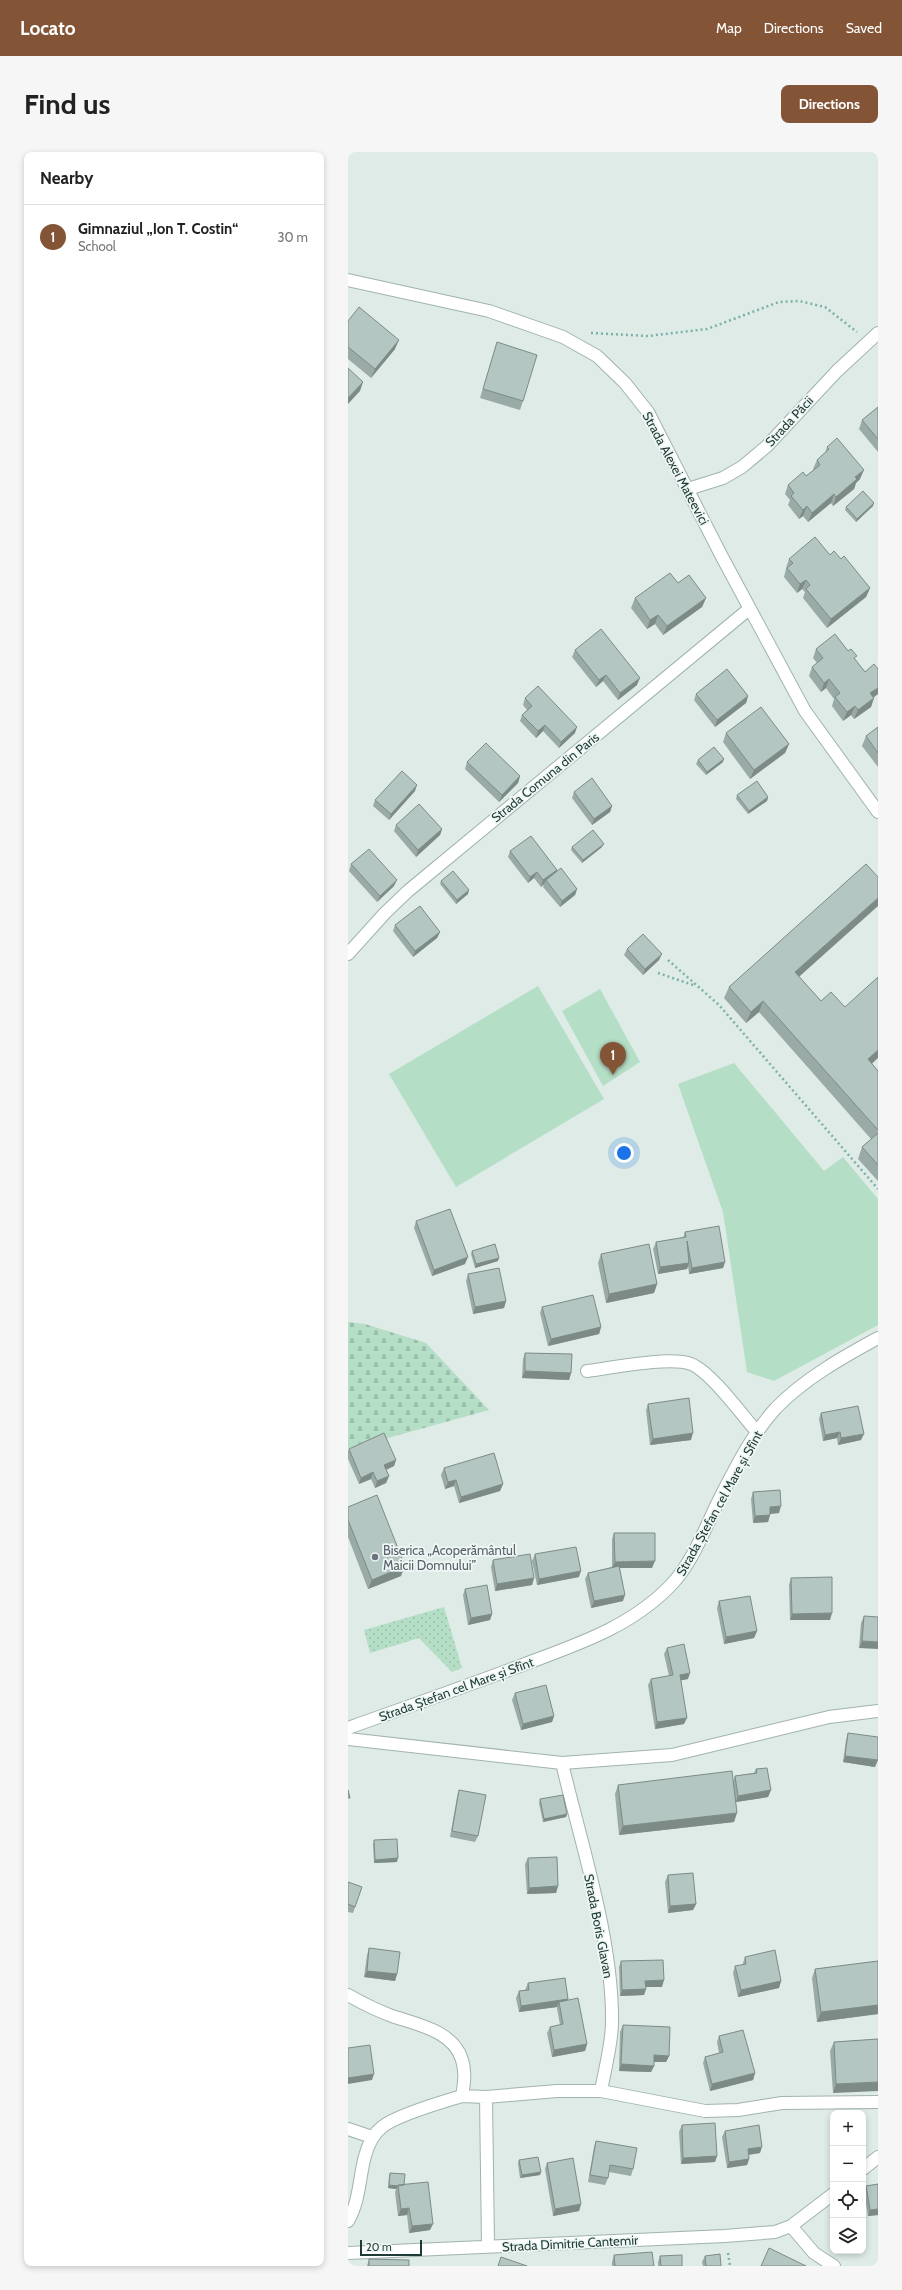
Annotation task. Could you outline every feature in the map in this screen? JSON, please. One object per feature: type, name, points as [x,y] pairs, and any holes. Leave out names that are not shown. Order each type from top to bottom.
[{"type":"street","name":"Strada Alexei Mateevici","points":[[348,280],[489,311],[563,337],[597,356],[625,383],[648,412],[750,609],[805,711],[878,812]]},
{"type":"street","name":"Strada Păcii","points":[[688,489],[723,478],[742,467],[767,446],[836,371],[875,336]]},
{"type":"street","name":"Strada Comuna din Paris","points":[[348,954],[385,913],[408,891],[750,609]]},
{"type":"street","name":"Strada Ștefan cel Mare și Sfînt","points":[[348,1728],[569,1648],[619,1626],[646,1608],[671,1585],[686,1566],[730,1479],[757,1432],[776,1408],[820,1373],[878,1338]]},
{"type":"street","points":[[587,1371],[671,1361],[691,1364],[707,1374],[757,1432]]},
{"type":"street","points":[[348,1740],[562,1763],[672,1755],[829,1717],[878,1711]]},
{"type":"street","name":"Strada Boris Glavan","points":[[562,1763],[599,1917],[610,1978],[612,2023],[601,2091]]},
{"type":"street","points":[[348,1995],[365,2005],[416,2023],[443,2036],[462,2058],[465,2074],[462,2096]]},
{"type":"street","points":[[348,2221],[358,2196],[365,2156],[372,2137],[383,2126],[400,2118],[462,2096],[486,2097],[557,2091],[601,2091],[705,2111],[738,2110],[782,2103],[878,2102]]},
{"type":"street","points":[[486,2097],[488,2246]]},
{"type":"street","points":[[348,2128],[372,2137]]},
{"type":"street","points":[[866,2167],[878,2157]]},
{"type":"street","name":"Strada Dimitrie Cantemir","points":[[348,2253],[725,2236],[775,2232],[791,2226],[830,2196]]},
{"type":"street","points":[[791,2226],[814,2253],[834,2266]]},
{"type":"path","points":[[563,337],[598,332],[648,336],[707,329],[779,302],[799,301],[825,307],[854,330],[875,336]]},
{"type":"path","points":[[668,960],[695,986],[719,1005],[878,1189]]},
{"type":"path","points":[[658,973],[695,986]]},
{"type":"green space","points":[[538,986],[604,1099],[456,1187],[389,1074]]},
{"type":"green space","points":[[600,989],[640,1062],[603,1086],[562,1011]]},
{"type":"green space","points":[[734,1063],[824,1171],[843,1157],[878,1199],[878,1325],[774,1381],[747,1372],[723,1212],[678,1084]]},
{"type":"green space","points":[[348,1322],[365,1324],[426,1343],[489,1410],[348,1449]]},
{"type":"green space","points":[[444,1607],[462,1668],[452,1672],[419,1638],[370,1653],[364,1630]]},
{"type":"building","points":[[359,307],[399,340],[375,369],[348,347],[348,321]]},
{"type":"building","points":[[497,342],[537,355],[523,401],[483,389]]},
{"type":"building","points":[[348,368],[363,382],[348,398]]},
{"type":"building","points":[[878,407],[878,439],[862,420]]},
{"type":"building","points":[[837,438],[864,470],[855,477],[857,479],[836,497],[834,494],[812,513],[807,506],[803,510],[791,496],[794,493],[788,485],[803,472],[806,476],[820,465],[817,460],[829,449],[827,447]]},
{"type":"building","points":[[863,491],[874,503],[857,519],[846,507]]},
{"type":"building","points":[[815,537],[830,555],[834,551],[841,559],[844,556],[870,588],[831,619],[806,589],[810,585],[806,580],[800,584],[787,568],[793,563],[789,559]]},
{"type":"building","points":[[670,573],[678,583],[689,575],[706,598],[667,626],[658,615],[650,620],[635,598]]},
{"type":"building","points":[[601,629],[640,678],[620,693],[606,675],[599,680],[575,650]]},
{"type":"building","points":[[835,634],[848,651],[851,649],[857,656],[854,658],[865,672],[874,664],[878,669],[878,688],[870,693],[874,698],[858,710],[855,706],[847,712],[835,697],[840,693],[829,679],[824,683],[812,667],[823,658],[816,649]]},
{"type":"building","points":[[727,669],[748,696],[717,720],[696,694]]},
{"type":"building","points":[[538,686],[577,727],[561,742],[545,725],[538,731],[522,715],[532,706],[525,698]]},
{"type":"building","points":[[761,707],[789,744],[754,770],[726,733]]},
{"type":"building","points":[[878,727],[878,753],[866,736]]},
{"type":"building","points":[[486,743],[520,776],[502,795],[467,762]]},
{"type":"building","points":[[714,747],[724,759],[707,772],[698,760]]},
{"type":"building","points":[[402,771],[417,785],[391,814],[375,800]]},
{"type":"building","points":[[592,778],[612,806],[594,819],[574,792]]},
{"type":"building","points":[[757,781],[768,797],[749,811],[737,795]]},
{"type":"building","points":[[419,804],[442,829],[418,850],[396,825]]},
{"type":"building","points":[[593,830],[604,844],[583,860],[572,847]]},
{"type":"building","points":[[531,836],[557,870],[543,880],[537,872],[530,877],[510,851]]},
{"type":"building","points":[[369,849],[397,880],[380,896],[351,864]]},
{"type":"building","points":[[866,864],[878,877],[878,898],[795,972],[821,1001],[831,992],[845,1007],[878,977],[878,1050],[868,1059],[878,1071],[878,1130],[763,1001],[751,1012],[729,987]]},
{"type":"building","points":[[561,868],[577,889],[562,901],[546,880]]},
{"type":"building","points":[[453,871],[469,890],[457,900],[441,881]]},
{"type":"building","points":[[420,906],[440,932],[415,951],[395,925]]},
{"type":"building","points":[[643,934],[662,954],[645,969],[627,949]]},
{"type":"building","points":[[878,1133],[878,1165],[862,1147]]},
{"type":"building","points":[[450,1209],[468,1257],[434,1270],[416,1221]]},
{"type":"building","points":[[719,1226],[725,1262],[692,1268],[687,1241],[689,1263],[660,1267],[656,1242],[686,1237],[685,1232]]},
{"type":"building","points":[[495,1244],[499,1258],[476,1264],[472,1251]]},
{"type":"building","points":[[649,1244],[657,1284],[609,1294],[601,1254]]},
{"type":"building","points":[[499,1268],[506,1301],[475,1307],[468,1274]]},
{"type":"building","points":[[593,1295],[601,1327],[551,1339],[542,1307]]},
{"type":"building","points":[[525,1353],[572,1354],[571,1373],[525,1371]]},
{"type":"building","points":[[689,1398],[693,1433],[653,1439],[648,1404]]},
{"type":"building","points":[[858,1406],[864,1434],[841,1438],[840,1432],[825,1435],[821,1413]]},
{"type":"building","points":[[384,1433],[396,1460],[384,1465],[389,1476],[377,1481],[373,1472],[361,1478],[349,1449]]},
{"type":"building","points":[[494,1453],[503,1484],[461,1497],[456,1480],[448,1482],[444,1468]]},
{"type":"building","points":[[780,1490],[781,1506],[770,1507],[770,1515],[755,1516],[753,1492]]},
{"type":"building","name":"Biserica „Acoperământul Maicii Domnului”","points":[[377,1495],[405,1566],[372,1580],[348,1520],[348,1507]]},
{"type":"building","points":[[614,1533],[655,1533],[655,1561],[615,1562]]},
{"type":"building","points":[[576,1547],[581,1571],[539,1579],[535,1554]]},
{"type":"building","points":[[530,1554],[534,1578],[497,1584],[493,1560]]},
{"type":"building","points":[[619,1566],[625,1595],[594,1601],[588,1573]]},
{"type":"building","points":[[832,1577],[832,1613],[792,1614],[791,1578]]},
{"type":"building","points":[[487,1585],[492,1614],[471,1618],[465,1589]]},
{"type":"building","points":[[750,1596],[757,1631],[726,1637],[719,1601]]},
{"type":"building","points":[[864,1616],[878,1617],[878,1642],[862,1641]]},
{"type":"building","points":[[684,1644],[690,1673],[680,1675],[687,1718],[657,1722],[651,1679],[673,1675],[667,1648]]},
{"type":"building","points":[[546,1685],[554,1716],[523,1724],[515,1693]]},
{"type":"building","points":[[848,1733],[878,1737],[878,1760],[845,1756]]},
{"type":"building","points":[[767,1768],[771,1790],[738,1796],[735,1776],[757,1773],[756,1769]]},
{"type":"building","points":[[732,1771],[737,1813],[623,1826],[618,1785]]},
{"type":"building","points":[[459,1790],[486,1795],[478,1836],[452,1831]]},
{"type":"building","points":[[563,1795],[567,1814],[544,1819],[540,1799]]},
{"type":"building","points":[[397,1839],[398,1858],[375,1860],[374,1840]]},
{"type":"building","points":[[557,1857],[558,1886],[529,1888],[528,1858]]},
{"type":"building","points":[[693,1873],[696,1904],[670,1906],[668,1875]]},
{"type":"building","points":[[348,1882],[362,1887],[355,1907],[348,1904]]},
{"type":"building","points":[[369,1948],[400,1952],[397,1974],[367,1971]]},
{"type":"building","points":[[775,1950],[781,1981],[741,1990],[735,1966],[746,1964],[745,1957]]},
{"type":"building","points":[[663,1960],[664,1980],[645,1981],[646,1989],[622,1990],[621,1961]]},
{"type":"building","points":[[878,1961],[878,2005],[821,2012],[815,1969]]},
{"type":"building","points":[[565,1978],[568,1999],[521,2006],[519,1991],[529,1990],[528,1983]]},
{"type":"building","points":[[578,1998],[587,2044],[554,2050],[550,2027],[563,2024],[559,2002]]},
{"type":"building","points":[[623,2025],[670,2027],[669,2056],[654,2055],[654,2066],[621,2064]]},
{"type":"building","points":[[743,2030],[755,2073],[712,2084],[705,2057],[723,2052],[719,2036]]},
{"type":"building","points":[[878,2039],[878,2082],[836,2084],[834,2042]]},
{"type":"building","points":[[370,2045],[374,2074],[348,2078],[348,2048]]},
{"type":"building","points":[[715,2123],[717,2156],[683,2158],[682,2125]]},
{"type":"building","points":[[759,2125],[762,2147],[748,2149],[749,2159],[729,2162],[725,2131]]},
{"type":"building","points":[[596,2141],[637,2148],[633,2169],[610,2165],[608,2178],[590,2175]]},
{"type":"building","points":[[538,2157],[541,2172],[522,2175],[519,2160]]},
{"type":"building","points":[[573,2158],[581,2204],[555,2209],[547,2163]]},
{"type":"building","points":[[390,2173],[405,2174],[404,2185],[389,2185]]},
{"type":"building","points":[[428,2182],[433,2224],[412,2226],[409,2208],[401,2209],[398,2185]]},
{"type":"building","points":[[878,2184],[878,2209],[870,2210],[866,2186]]},
{"type":"building","points":[[769,2248],[806,2266],[761,2266]]},
{"type":"building","points":[[652,2252],[654,2266],[615,2266],[614,2255]]},
{"type":"building","points":[[720,2254],[721,2266],[706,2266],[705,2256]]},
{"type":"building","points":[[682,2255],[682,2266],[661,2266],[660,2256]]},
{"type":"building","points":[[501,2257],[527,2266],[498,2266]]},
{"type":"building","points":[[369,2259],[409,2260],[409,2266],[369,2266]]},
{"type":"place","name":"Gimnaziul „Ion T. Costin“","points":[[613,1075]]},
{"type":"place","name":"Biserica „Acoperământul Maicii Domnului”","points":[[375,1557]]}]
